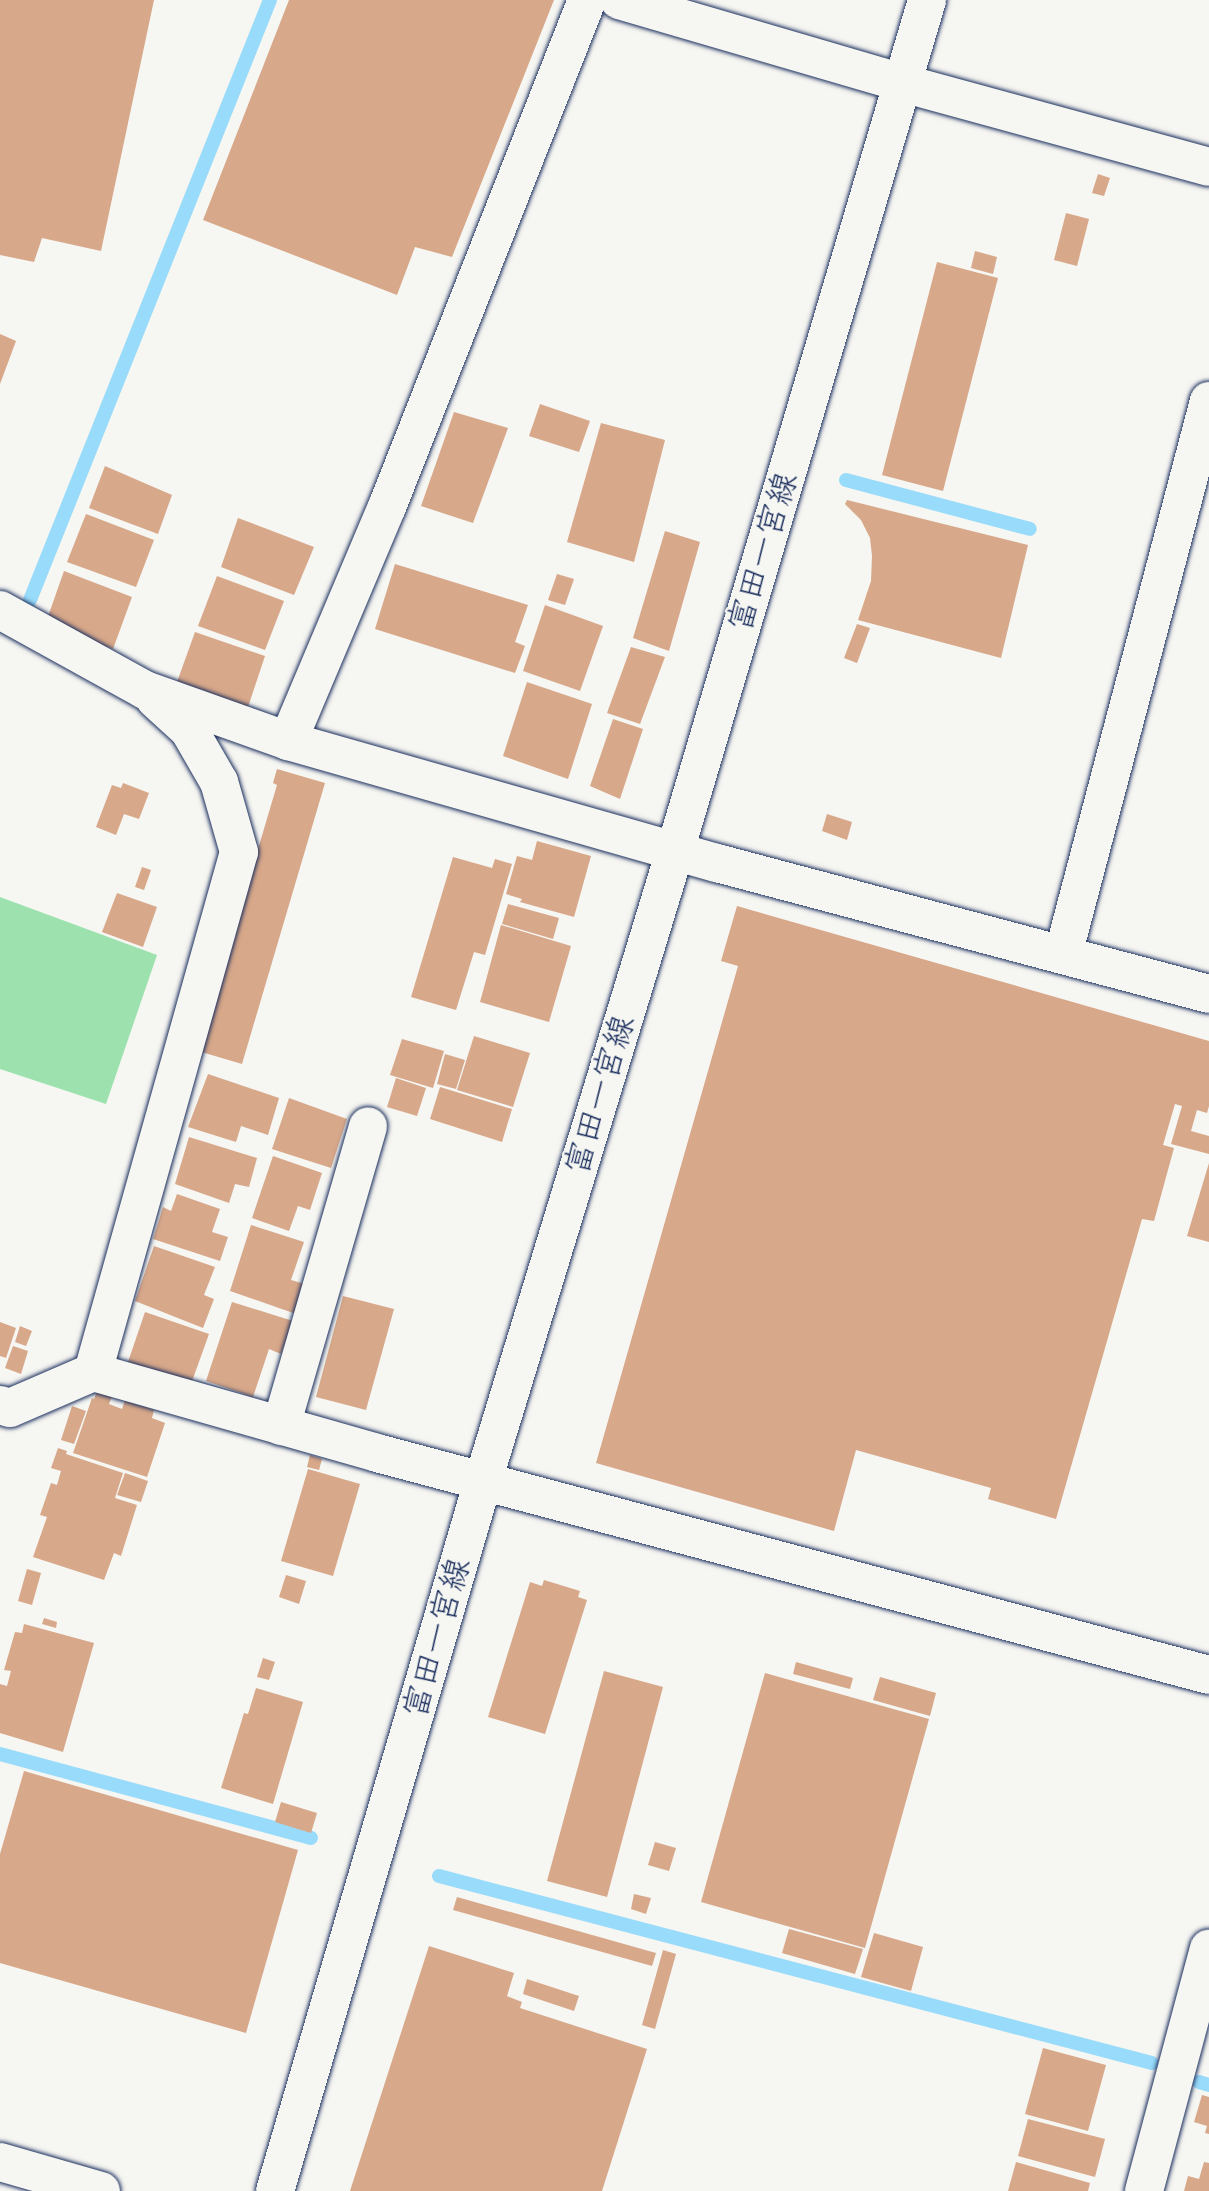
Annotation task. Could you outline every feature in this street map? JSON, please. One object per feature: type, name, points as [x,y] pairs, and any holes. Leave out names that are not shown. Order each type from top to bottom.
[{"type":"street","points":[[288,741],[387,507],[587,0]]},
{"type":"street","points":[[619,0],[902,83],[1209,167]]},
{"type":"street","name":"富田一宮線","points":[[275,2191],[483,1481],[675,851],[927,0]]},
{"type":"street","points":[[1063,955],[1209,401]]},
{"type":"street","points":[[0,610],[145,690],[288,741],[675,851],[1209,994]]},
{"type":"street","points":[[93,1372],[239,852],[219,782],[189,730],[145,690]]},
{"type":"street","points":[[281,1426],[368,1126]]},
{"type":"street","points":[[5,1406],[93,1372],[483,1481],[1209,1675]]},
{"type":"street","points":[[1144,2191],[1209,1949]]},
{"type":"street","points":[[0,2162],[101,2191]]},
{"type":"green space","points":[[0,897],[157,955],[106,1104],[0,1069]]},
{"type":"building","points":[[0,0],[154,0],[101,251],[42,238],[34,262],[0,255]]},
{"type":"building","points":[[289,0],[554,0],[452,257],[415,247],[397,295],[203,220]]},
{"type":"building","points":[[1098,174],[1110,178],[1104,196],[1092,193]]},
{"type":"building","points":[[1066,213],[1089,219],[1077,266],[1054,260]]},
{"type":"building","points":[[975,251],[997,257],[993,274],[971,268]]},
{"type":"building","points":[[937,262],[998,278],[943,491],[882,475]]},
{"type":"building","points":[[0,334],[16,341],[0,384]]},
{"type":"building","points":[[540,404],[590,421],[579,452],[529,436]]},
{"type":"building","points":[[454,412],[508,428],[473,523],[421,506]]},
{"type":"building","points":[[601,423],[665,440],[634,562],[567,542]]},
{"type":"building","points":[[105,466],[172,495],[158,534],[89,508]]},
{"type":"building","points":[[847,500],[1028,545],[1001,658],[858,620],[871,581],[872,556],[870,538],[861,520],[845,504]]},
{"type":"building","points":[[86,514],[154,540],[136,587],[67,562]]},
{"type":"building","points":[[238,518],[314,547],[294,595],[221,567]]},
{"type":"building","points":[[665,531],[700,542],[669,651],[633,638]]},
{"type":"building","points":[[395,564],[528,605],[515,642],[525,646],[515,673],[375,629]]},
{"type":"building","points":[[64,571],[132,597],[113,649],[45,625]]},
{"type":"building","points":[[557,574],[574,579],[565,605],[548,600]]},
{"type":"building","points":[[217,576],[284,601],[265,650],[198,626]]},
{"type":"building","points":[[545,605],[603,626],[580,691],[523,671]]},
{"type":"building","points":[[857,624],[870,628],[857,663],[844,658]]},
{"type":"building","points":[[195,632],[265,656],[248,707],[177,682]]},
{"type":"building","points":[[631,647],[665,657],[640,724],[607,713]]},
{"type":"building","points":[[527,682],[592,704],[568,779],[503,756]]},
{"type":"building","points":[[613,719],[643,729],[620,799],[590,786]]},
{"type":"building","points":[[277,769],[325,783],[242,1064],[198,1051],[277,785],[273,783]]},
{"type":"building","points":[[123,783],[149,793],[139,819],[124,814],[116,835],[96,827],[112,785],[121,788]]},
{"type":"building","points":[[827,814],[852,822],[847,840],[822,831]]},
{"type":"building","points":[[537,841],[591,856],[574,917],[520,902],[522,899],[506,894],[517,856],[532,860]]},
{"type":"building","points":[[453,857],[492,868],[495,859],[512,864],[485,955],[474,952],[456,1010],[411,997]]},
{"type":"building","points":[[142,867],[151,870],[144,890],[135,887]]},
{"type":"building","points":[[117,893],[157,907],[143,947],[102,932]]},
{"type":"building","points":[[508,904],[559,918],[553,939],[502,924]]},
{"type":"building","points":[[737,906],[1209,1041],[1209,1106],[1207,1113],[1197,1110],[1191,1131],[1209,1136],[1209,1154],[1171,1144],[1182,1106],[1175,1104],[1163,1145],[1174,1148],[1154,1221],[1142,1219],[1056,1519],[988,1499],[991,1488],[856,1450],[834,1531],[596,1463],[738,966],[721,961]]},
{"type":"building","points":[[501,925],[571,946],[549,1022],[480,1002]]},
{"type":"building","points":[[474,1036],[530,1053],[513,1107],[457,1090]]},
{"type":"building","points":[[402,1039],[444,1051],[433,1088],[390,1075]]},
{"type":"building","points":[[445,1054],[465,1060],[456,1089],[437,1084]]},
{"type":"building","points":[[208,1074],[279,1098],[268,1135],[241,1126],[236,1142],[188,1127]]},
{"type":"building","points":[[396,1078],[426,1088],[417,1116],[387,1107]]},
{"type":"building","points":[[440,1087],[512,1109],[502,1142],[430,1119]]},
{"type":"building","points":[[289,1098],[347,1119],[331,1168],[272,1149]]},
{"type":"building","points":[[189,1137],[257,1158],[249,1187],[235,1184],[229,1203],[175,1184]]},
{"type":"building","points":[[273,1156],[322,1173],[310,1210],[298,1206],[289,1231],[252,1218]]},
{"type":"building","points":[[1209,1163],[1209,1242],[1187,1236]]},
{"type":"building","points":[[177,1194],[220,1209],[212,1232],[228,1237],[220,1261],[153,1239],[163,1207],[171,1211]]},
{"type":"building","points":[[251,1225],[304,1242],[291,1280],[305,1284],[296,1314],[230,1291]]},
{"type":"building","points":[[154,1246],[215,1267],[204,1295],[214,1299],[203,1328],[135,1301]]},
{"type":"building","points":[[343,1296],[394,1309],[366,1410],[316,1397]]},
{"type":"building","points":[[232,1302],[293,1321],[281,1354],[269,1349],[253,1397],[206,1381]]},
{"type":"building","points":[[145,1312],[209,1334],[191,1384],[128,1362]]},
{"type":"building","points":[[0,1322],[16,1328],[6,1358],[0,1356]]},
{"type":"building","points":[[20,1326],[32,1331],[26,1346],[15,1342]]},
{"type":"building","points":[[13,1346],[28,1351],[21,1374],[5,1368]]},
{"type":"building","points":[[97,1392],[112,1396],[109,1404],[122,1409],[125,1400],[154,1410],[152,1418],[165,1423],[147,1477],[73,1453],[92,1398],[94,1399]]},
{"type":"building","points":[[72,1406],[86,1411],[74,1444],[61,1440]]},
{"type":"building","points":[[58,1448],[67,1451],[66,1454],[123,1473],[115,1498],[137,1505],[121,1556],[114,1553],[104,1580],[33,1557],[47,1517],[40,1515],[51,1483],[57,1485],[61,1471],[51,1468]]},
{"type":"building","points":[[310,1455],[322,1459],[319,1470],[307,1467]]},
{"type":"building","points":[[308,1469],[360,1484],[333,1576],[281,1561]]},
{"type":"building","points":[[125,1473],[148,1481],[141,1502],[117,1495]]},
{"type":"building","points":[[27,1569],[41,1573],[32,1605],[18,1601]]},
{"type":"building","points":[[286,1575],[306,1581],[299,1604],[279,1597]]},
{"type":"building","points":[[544,1580],[580,1591],[578,1597],[587,1600],[545,1734],[488,1717],[530,1582],[542,1586]]},
{"type":"building","points":[[44,1618],[57,1622],[56,1628],[42,1624]]},
{"type":"building","points":[[24,1624],[94,1643],[63,1752],[0,1733],[0,1684],[7,1686],[11,1671],[4,1670],[15,1632],[22,1633]]},
{"type":"building","points":[[263,1658],[275,1662],[269,1680],[257,1677]]},
{"type":"building","points":[[796,1662],[853,1678],[850,1689],[793,1674]]},
{"type":"building","points":[[604,1671],[663,1687],[607,1897],[547,1881]]},
{"type":"building","points":[[765,1673],[929,1719],[865,1948],[701,1902]]},
{"type":"building","points":[[880,1677],[936,1693],[930,1716],[873,1700]]},
{"type":"building","points":[[256,1688],[303,1702],[273,1804],[221,1788],[244,1713],[248,1714]]},
{"type":"building","points":[[24,1771],[298,1850],[246,2033],[0,1963],[0,1854]]},
{"type":"building","points":[[281,1802],[317,1813],[311,1833],[275,1822]]},
{"type":"building","points":[[655,1842],[676,1848],[669,1871],[648,1865]]},
{"type":"building","points":[[634,1894],[651,1898],[646,1914],[631,1909]]},
{"type":"building","points":[[457,1897],[656,1953],[652,1966],[453,1910]]},
{"type":"building","points":[[789,1929],[863,1949],[855,1974],[782,1953]]},
{"type":"building","points":[[874,1933],[923,1947],[911,1991],[861,1977]]},
{"type":"building","points":[[429,1946],[514,1973],[507,1996],[522,2002],[520,2008],[647,2049],[602,2191],[350,2191]]},
{"type":"building","points":[[663,1950],[676,1954],[655,2029],[642,2025]]},
{"type":"building","points":[[527,1979],[579,1996],[574,2011],[523,1994]]},
{"type":"building","points":[[1043,2048],[1106,2065],[1088,2131],[1025,2114]]},
{"type":"building","points":[[1202,2095],[1209,2097],[1209,2134],[1205,2133],[1207,2126],[1194,2122]]},
{"type":"building","points":[[1028,2119],[1105,2139],[1095,2177],[1018,2156]]},
{"type":"building","points":[[1016,2162],[1090,2183],[1088,2191],[1008,2191]]},
{"type":"building","points":[[1204,2162],[1209,2163],[1209,2191],[1184,2191],[1188,2176],[1199,2179]]},
{"type":"waterway","points":[[30,600],[270,0]]},
{"type":"waterway","points":[[846,480],[1030,529]]},
{"type":"waterway","points":[[0,1754],[311,1838]]},
{"type":"waterway","points":[[439,1876],[1152,2063]]},
{"type":"waterway","points":[[1199,2082],[1209,2085]]}]
